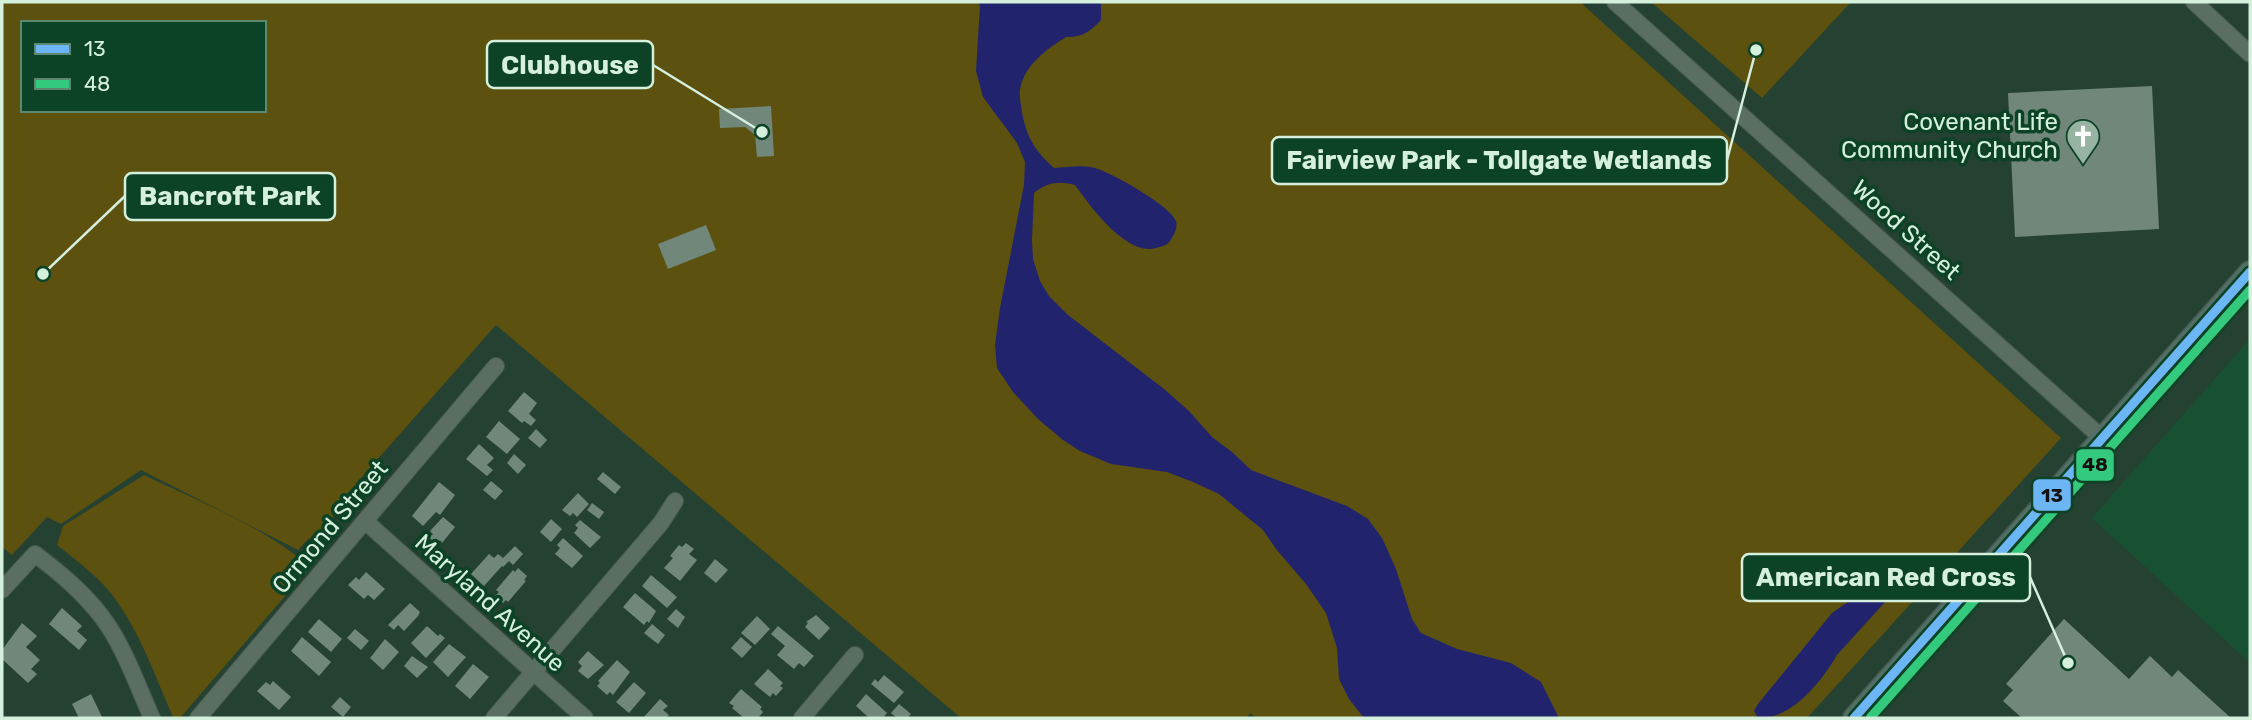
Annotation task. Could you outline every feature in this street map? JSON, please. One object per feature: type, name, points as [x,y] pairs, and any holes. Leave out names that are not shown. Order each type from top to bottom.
[{"type":"main road","points":[[1854,718],[2250,272]]},
{"type":"street","name":"Wood Street","points":[[1615,2],[2102,438]]},
{"type":"street","points":[[2194,2],[2250,54]]},
{"type":"street","name":"Ormond Street","points":[[198,718],[496,366]]},
{"type":"street","points":[[494,718],[661,523],[675,501]]},
{"type":"street","name":"Maryland Avenue","points":[[365,521],[585,718]]},
{"type":"street","points":[[2,590],[35,554],[67,579],[103,618],[152,718]]},
{"type":"street","points":[[802,718],[855,655]]},
{"type":"shaded area","points":[[2,2],[1580,2],[2061,438],[1807,718],[1256,718],[1250,713],[1247,718],[961,718],[496,325],[347,494],[321,536],[308,539],[298,550],[141,470],[61,524],[47,517],[12,555],[2,547]]},
{"type":"shaded area","points":[[977,2],[1101,2],[1101,20],[1097,24],[1085,33],[1059,41],[1044,52],[1026,73],[1020,95],[1026,128],[1037,149],[1054,168],[1082,166],[1099,170],[1124,181],[1151,198],[1172,214],[1176,221],[1175,231],[1168,243],[1145,249],[1133,245],[1110,228],[1075,185],[1054,183],[1039,189],[1034,193],[1033,259],[1040,281],[1049,296],[1068,315],[1164,389],[1189,411],[1212,437],[1251,470],[1347,506],[1368,519],[1382,538],[1396,569],[1412,619],[1421,633],[1457,649],[1511,663],[1541,682],[1559,718],[1364,718],[1349,699],[1339,679],[1337,648],[1326,613],[1263,530],[1219,494],[1193,482],[1167,472],[1111,464],[1080,451],[1038,419],[1013,392],[997,368],[995,345],[1024,185],[1025,162],[1017,143],[983,97],[976,71],[980,5]]},
{"type":"shaded area","points":[[1651,2],[1851,2],[1762,98]]},
{"type":"shaded area","points":[[2250,339],[2250,663],[2092,518]]},
{"type":"shaded area","points":[[144,475],[252,527],[292,552],[310,567],[180,718],[173,717],[141,642],[116,600],[96,577],[57,545],[63,526]]},
{"type":"shaded area","points":[[1909,557],[1914,570],[1837,655],[1814,687],[1794,706],[1782,713],[1758,718],[1754,711],[1758,704],[1832,613],[1855,597],[1865,594],[1899,558]]},
{"type":"building","name":"Covenant Life Community Church","points":[[2152,86],[2159,229],[2015,237],[2008,93]]},
{"type":"building","points":[[771,106],[774,156],[757,157],[755,135],[745,127],[720,128],[719,109]]},
{"type":"building","points":[[706,225],[716,250],[668,269],[658,244]]},
{"type":"building","points":[[524,392],[537,403],[529,414],[536,420],[531,426],[524,421],[522,423],[508,411]]},
{"type":"building","points":[[499,421],[520,439],[507,454],[486,437]]},
{"type":"building","points":[[536,429],[547,440],[540,448],[528,438]]},
{"type":"building","points":[[479,444],[494,458],[487,465],[493,470],[487,476],[466,459]]},
{"type":"building","points":[[514,454],[526,465],[518,474],[507,463]]},
{"type":"building","points":[[603,472],[621,487],[615,494],[597,479]]},
{"type":"building","points":[[491,481],[503,491],[495,500],[483,490]]},
{"type":"building","points":[[439,482],[455,495],[440,515],[436,512],[423,526],[412,516]]},
{"type":"building","points":[[578,493],[589,504],[577,517],[573,513],[570,516],[562,510]]},
{"type":"building","points":[[592,503],[604,512],[599,519],[587,510]]},
{"type":"building","points":[[443,517],[455,527],[442,543],[440,540],[437,544],[429,538],[433,534],[430,531]]},
{"type":"building","points":[[551,519],[562,529],[551,542],[540,532]]},
{"type":"building","points":[[580,520],[601,537],[590,548],[574,533],[578,528],[575,525]]},
{"type":"building","points":[[563,538],[583,556],[572,568],[555,554],[560,548],[557,545]]},
{"type":"building","points":[[686,543],[694,549],[689,554],[697,560],[680,581],[664,568],[679,545],[682,547]]},
{"type":"building","points":[[515,546],[523,554],[513,565],[509,561],[502,566],[484,586],[471,574],[489,554],[494,558],[498,554],[503,558]]},
{"type":"building","points":[[715,559],[728,570],[716,583],[704,573]]},
{"type":"building","points":[[518,568],[527,576],[524,580],[526,581],[508,602],[506,600],[503,603],[495,596],[499,592],[496,590],[513,570],[515,572]]},
{"type":"building","points":[[366,572],[385,589],[374,600],[368,595],[364,599],[348,585],[356,577],[359,580]]},
{"type":"building","points":[[651,575],[677,597],[667,608],[642,586]]},
{"type":"building","points":[[635,593],[656,611],[649,623],[647,621],[644,625],[623,607]]},
{"type":"building","points":[[410,603],[420,612],[418,616],[404,631],[398,625],[394,630],[388,625]]},
{"type":"building","points":[[62,608],[82,626],[77,631],[87,640],[79,650],[49,624]]},
{"type":"building","points":[[676,609],[685,617],[678,628],[667,619]]},
{"type":"building","points":[[816,615],[830,628],[819,640],[805,627],[808,623],[806,622]]},
{"type":"building","points":[[757,616],[770,629],[755,645],[741,633]]},
{"type":"building","points":[[319,619],[342,639],[331,652],[308,632]]},
{"type":"building","points":[[2064,619],[2129,679],[2150,656],[2172,677],[2178,670],[2231,718],[2022,718],[2003,701],[2013,690],[2006,684]]},
{"type":"building","points":[[22,623],[37,636],[26,647],[40,660],[31,669],[37,674],[28,683],[2,659],[2,650]]},
{"type":"building","points":[[652,624],[665,635],[658,644],[644,633]]},
{"type":"building","points":[[427,626],[438,636],[440,634],[445,638],[426,658],[411,643]]},
{"type":"building","points":[[778,626],[814,656],[804,667],[799,663],[794,669],[777,655],[785,646],[771,634]]},
{"type":"building","points":[[355,629],[369,641],[361,650],[347,638]]},
{"type":"building","points":[[302,637],[331,662],[319,676],[291,651]]},
{"type":"building","points":[[741,637],[752,647],[742,658],[731,648]]},
{"type":"building","points":[[385,639],[399,652],[383,670],[370,658]]},
{"type":"building","points":[[449,644],[466,657],[448,677],[433,662]]},
{"type":"building","points":[[588,651],[604,665],[588,679],[578,671],[582,666],[578,662]]},
{"type":"building","points":[[412,656],[428,667],[417,678],[404,666]]},
{"type":"building","points":[[617,660],[630,672],[613,695],[610,692],[607,695],[597,686],[600,683],[598,681]]},
{"type":"building","points":[[473,664],[489,677],[470,699],[455,686]]},
{"type":"building","points":[[768,669],[783,683],[780,686],[783,688],[776,696],[773,693],[770,697],[754,684]]},
{"type":"building","points":[[884,675],[904,692],[894,703],[871,684],[875,679],[878,682]]},
{"type":"building","points":[[273,681],[291,697],[279,710],[257,691],[266,682],[270,685]]},
{"type":"building","points":[[634,682],[646,693],[629,713],[616,702]]},
{"type":"building","points":[[741,689],[762,707],[760,709],[763,712],[758,718],[744,718],[729,703]]},
{"type":"building","points":[[91,694],[102,717],[79,718],[72,704]]},
{"type":"building","points":[[866,694],[887,713],[883,718],[869,718],[856,706]]},
{"type":"building","points":[[340,697],[351,707],[343,717],[331,707]]},
{"type":"building","points":[[660,699],[668,706],[663,710],[669,715],[666,718],[643,718]]},
{"type":"building","points":[[899,704],[911,714],[907,718],[897,718],[891,713]]},
{"type":"transit line","name":"13","points":[[1854,718],[2250,272]]},
{"type":"transit line","name":"48","points":[[1870,718],[2250,290]]},
{"type":"place","name":"Fairview Park - Tollgate Wetlands","points":[[1756,50]]},
{"type":"place","name":"Clubhouse","points":[[762,132]]},
{"type":"place","name":"Covenant Life Community Church","points":[[2083,166]]},
{"type":"place","name":"Bancroft Park","points":[[43,274]]},
{"type":"place","name":"American Red Cross","points":[[2068,663]]}]
